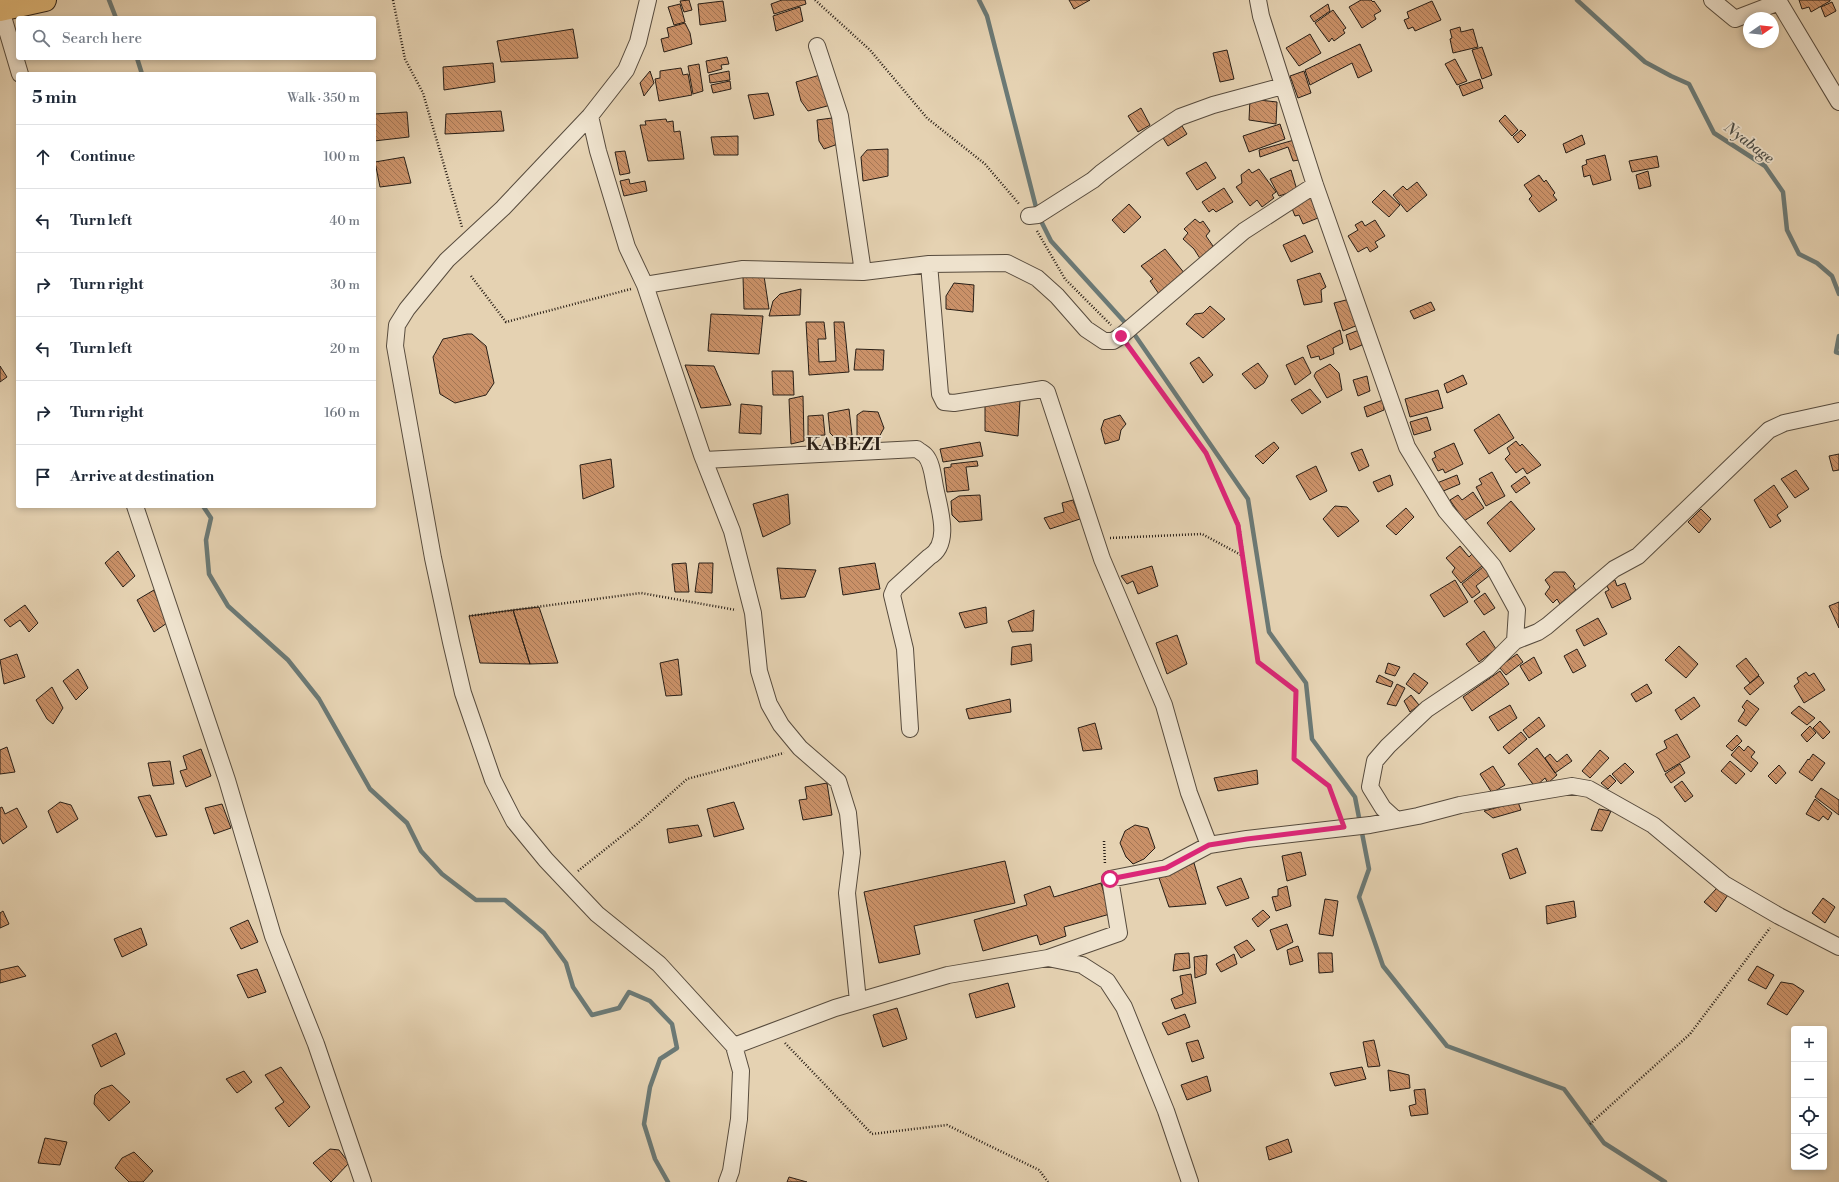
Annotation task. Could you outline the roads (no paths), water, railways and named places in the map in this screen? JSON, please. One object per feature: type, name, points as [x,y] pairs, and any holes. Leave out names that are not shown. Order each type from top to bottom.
[{"type":"highway","points":[[0,10],[45,0]]},
{"type":"street","points":[[648,0],[638,42],[626,70],[590,116],[503,208],[447,260],[407,309],[397,325],[395,346],[433,558],[463,694],[494,780],[514,821],[546,860],[597,914],[659,964],[734,1046],[741,1071],[739,1119],[731,1171],[727,1182]]},
{"type":"street","points":[[1258,0],[1283,86],[1315,184],[1407,447],[1446,511],[1492,566],[1514,603],[1517,610],[1515,641]]},
{"type":"street","points":[[1712,0],[1734,19],[1779,2],[1839,102]]},
{"type":"street","points":[[0,10],[19,72]]},
{"type":"street","points":[[817,46],[840,116],[863,272]]},
{"type":"street","points":[[1029,216],[1038,215],[1093,180],[1100,173],[1151,136],[1180,117],[1213,105],[1283,86]]},
{"type":"street","points":[[590,116],[598,151],[627,247],[645,285],[704,460],[732,531],[753,613],[759,671],[768,704],[781,725],[800,748],[838,781],[848,813],[852,852],[847,893],[858,1001]]},
{"type":"street","points":[[645,285],[743,269],[863,272],[930,264],[1007,263],[1037,278],[1057,296],[1086,329],[1104,341],[1113,340],[1121,336],[1244,231],[1315,184]]},
{"type":"street","points":[[930,264],[941,399],[948,403],[954,403],[1043,389],[1047,392],[1102,559],[1164,705],[1189,793],[1209,845]]},
{"type":"street","points":[[1395,819],[1382,808],[1370,786],[1375,761],[1427,709],[1488,668],[1515,641],[1542,629],[1614,569],[1638,556],[1769,430],[1784,423],[1839,411]]},
{"type":"street","points":[[704,460],[916,450],[925,455],[930,465],[943,525],[941,541],[936,554],[895,588],[892,595],[905,649],[910,729]]},
{"type":"street","points":[[136,508],[227,780],[273,936],[316,1044],[363,1182]]},
{"type":"street","points":[[734,1046],[858,1001],[948,975],[1048,958],[1119,933],[1110,879],[1166,868],[1209,845],[1247,839],[1370,825],[1395,819],[1418,816],[1460,805],[1541,790],[1572,786],[1589,789],[1653,825],[1724,884],[1779,916],[1839,947]]},
{"type":"street","points":[[1048,958],[1082,965],[1107,981],[1124,1007],[1166,1110],[1190,1182]]},
{"type":"waterway","points":[[109,0],[115,16]]},
{"type":"waterway","points":[[979,0],[987,16],[1038,215],[1051,241],[1130,328],[1248,499],[1269,632],[1306,683],[1312,739],[1355,797],[1369,869],[1359,897],[1383,966],[1447,1046],[1564,1089],[1604,1143],[1665,1182]]},
{"type":"waterway","name":"Nyabage","points":[[1577,0],[1645,62],[1689,84],[1714,133],[1765,166],[1783,192],[1787,230],[1799,254],[1817,263],[1832,276],[1839,294]]},
{"type":"waterway","points":[[138,60],[141,72]]},
{"type":"waterway","name":"Nyabage","points":[[1839,336],[1836,352],[1839,353]]},
{"type":"waterway","points":[[204,508],[211,518],[206,540],[209,574],[228,606],[288,660],[319,699],[370,789],[407,823],[421,851],[442,874],[476,900],[505,900],[544,933],[566,963],[573,987],[592,1015],[619,1008],[629,992],[650,1001],[672,1024],[677,1048],[660,1059],[650,1087],[644,1124],[655,1159],[668,1182]]},
{"type":"district","name":"KABEZI","points":[[844,444]]}]
